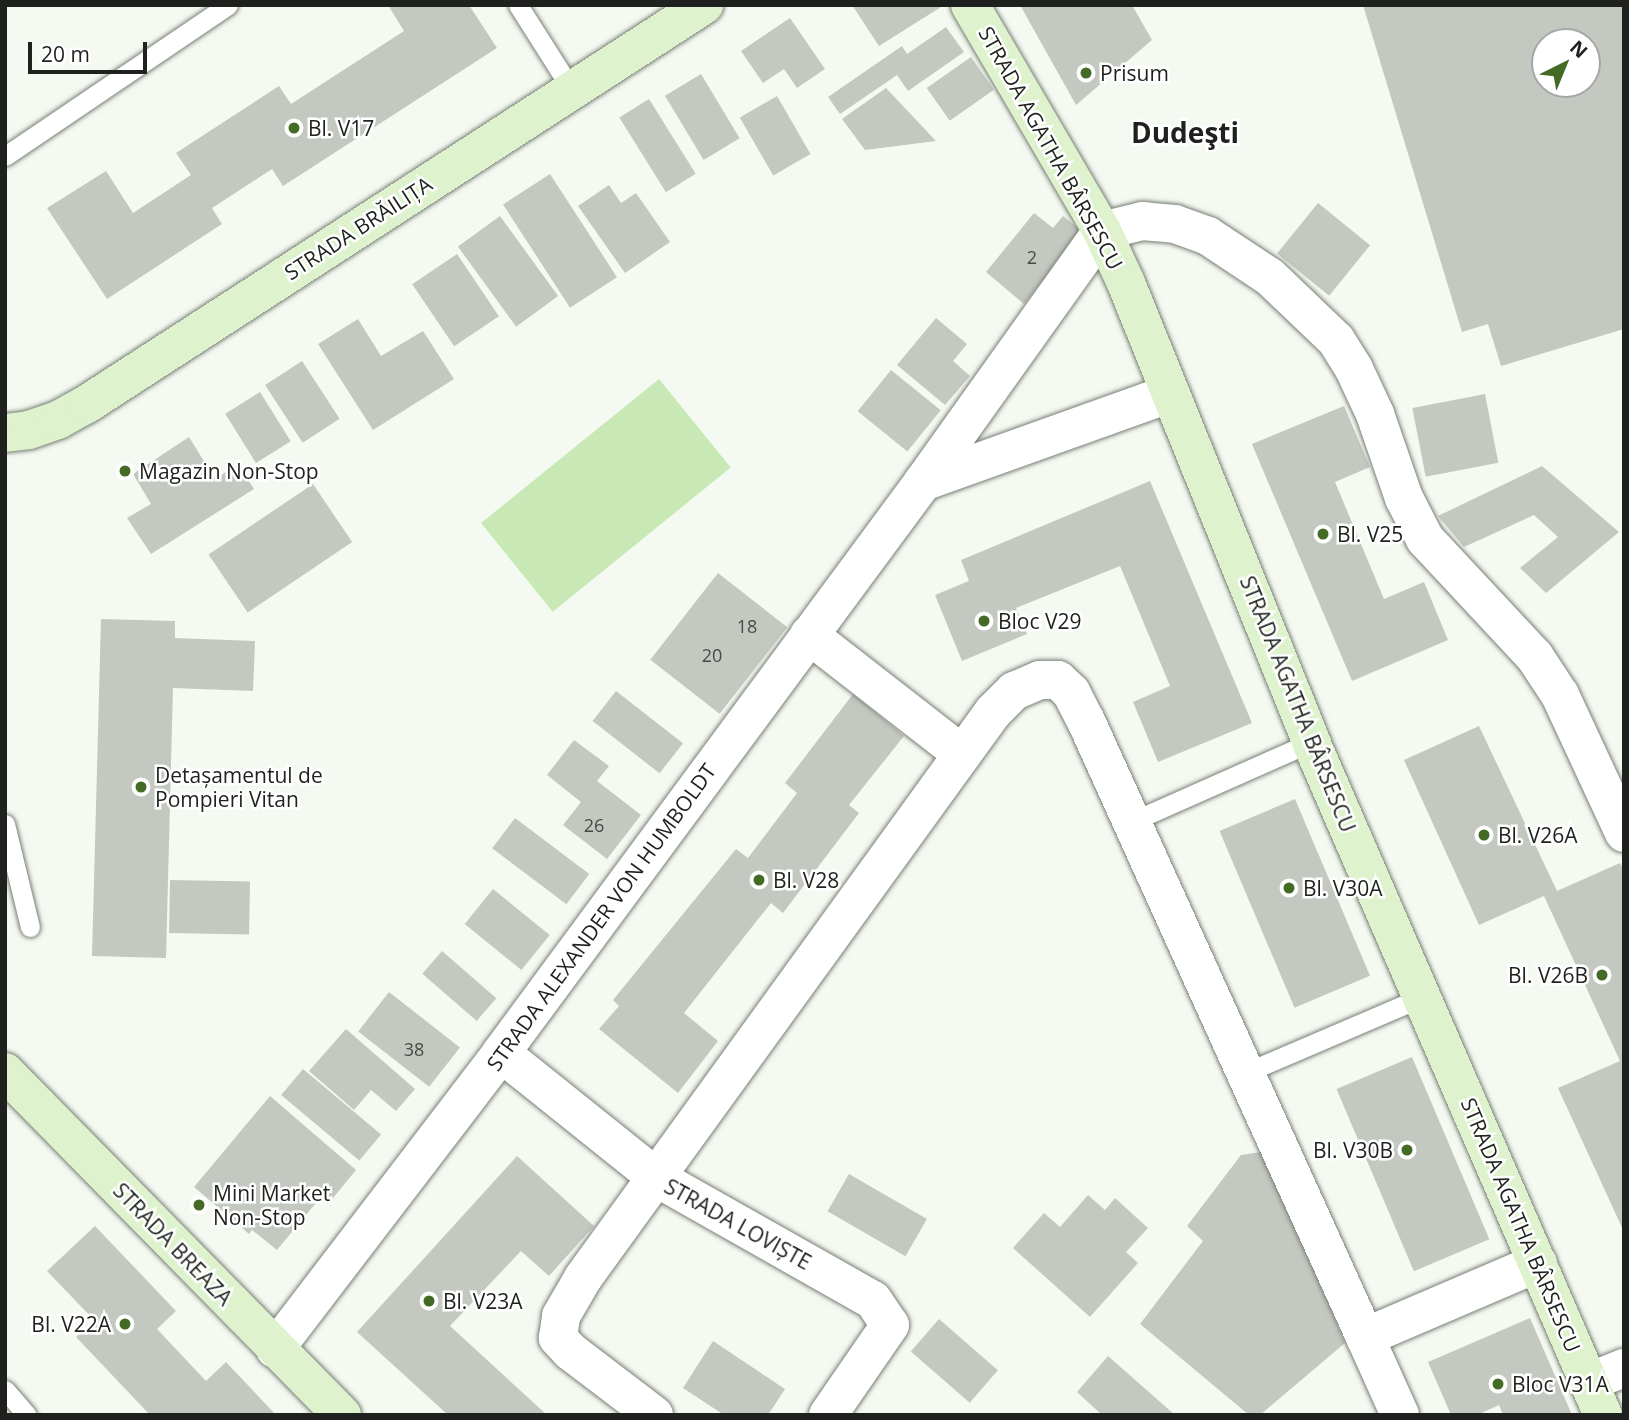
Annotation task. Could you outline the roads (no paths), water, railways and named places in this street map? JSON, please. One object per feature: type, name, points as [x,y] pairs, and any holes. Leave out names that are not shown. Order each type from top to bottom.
[{"type":"street","name":"STRADA BRĂILIȚA","points":[[5,433],[49,423],[87,404],[704,5]]},
{"type":"street","name":"STRADA AGATHA BÂRSESCU","points":[[970,5],[1102,231],[1171,393],[1311,742],[1538,1263],[1605,1388]]},
{"type":"street","points":[[1102,231],[1142,221],[1175,224],[1208,236],[1270,277],[1336,340],[1370,402],[1404,498],[1425,539],[1535,657],[1560,695],[1624,833]]},
{"type":"street","name":"STRADA ALEXANDER VON HUMBOLDT","points":[[275,1349],[500,1053],[923,482],[1102,231]]},
{"type":"street","points":[[923,482],[1171,393]]},
{"type":"street","points":[[809,635],[962,754]]},
{"type":"street","points":[[654,1415],[570,1351],[558,1338],[561,1316],[583,1278],[993,712],[1014,691],[1040,680],[1058,680],[1071,692],[1133,821],[1400,1415]]},
{"type":"street","name":"STRADA LOVIȘTE","points":[[500,1053],[657,1178],[873,1300],[890,1325],[828,1415]]},
{"type":"street","name":"STRADA BREAZA","points":[[5,1072],[342,1415]]},
{"type":"street","points":[[1366,1337],[1538,1263]]},
{"type":"lane","points":[[5,156],[228,5]]},
{"type":"lane","points":[[518,5],[572,90]]},
{"type":"lane","points":[[1133,821],[1311,742]]},
{"type":"lane","points":[[5,824],[30,927]]},
{"type":"lane","points":[[1247,1072],[1422,996]]},
{"type":"lane","points":[[5,1391],[27,1415]]},
{"type":"place","name":"Prisum","points":[[1086,73]]},
{"type":"place","name":"Bl. V17","points":[[294,128]]},
{"type":"place","name":"Magazin Non-Stop","points":[[125,471]]},
{"type":"place","name":"Bl. V25","points":[[1323,534]]},
{"type":"place","name":"Bloc V29","points":[[984,621]]},
{"type":"place","name":"Detașamentul de Pompieri Vitan","points":[[141,787]]},
{"type":"place","name":"Bl. V26A","points":[[1484,835]]},
{"type":"place","name":"Bl. V28","points":[[759,880]]},
{"type":"place","name":"Bl. V30A","points":[[1289,888]]},
{"type":"place","name":"Bl. V26B","points":[[1602,975]]},
{"type":"place","name":"Bl. V30B","points":[[1407,1150]]},
{"type":"place","name":"Mini Market Non-Stop","points":[[199,1205]]},
{"type":"place","name":"Bl. V23A","points":[[429,1301]]},
{"type":"place","name":"Bl. V22A","points":[[125,1324]]},
{"type":"place","name":"Bloc V31A","points":[[1498,1384]]},
{"type":"district","name":"Dudeşti","points":[[1185,132]]}]
